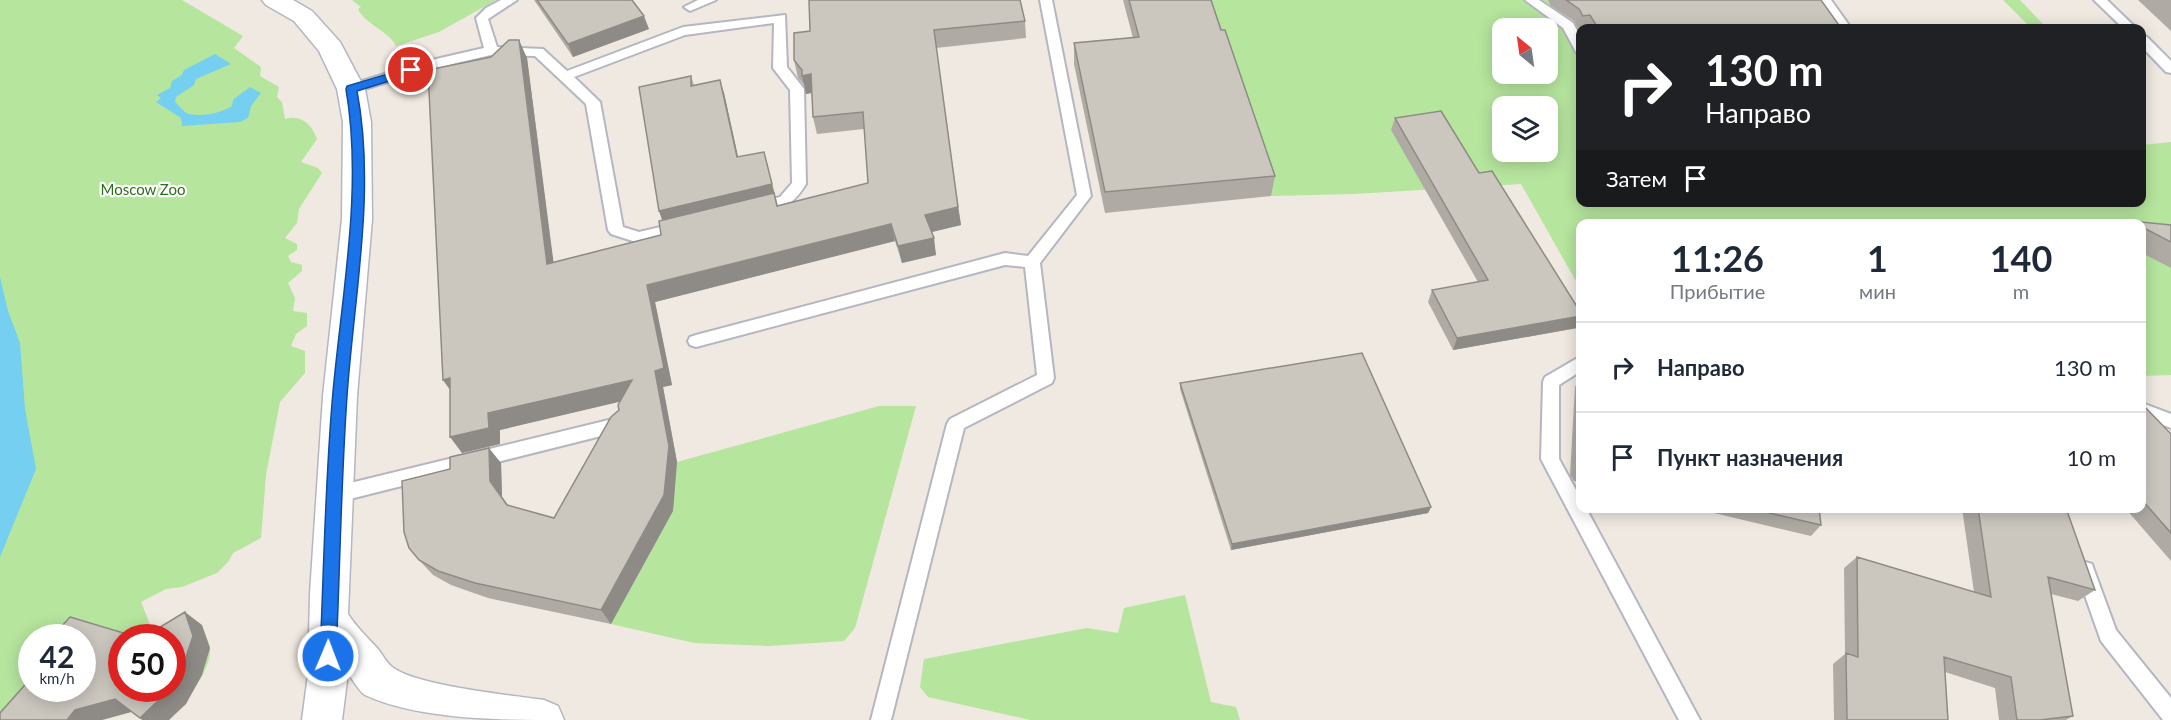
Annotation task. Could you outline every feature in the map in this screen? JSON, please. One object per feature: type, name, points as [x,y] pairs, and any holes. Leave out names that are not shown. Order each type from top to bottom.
[{"type":"main road","points":[[275,0],[303,16],[317,30],[336,58],[351,89],[357,122],[357,219],[340,396],[328,675],[322,720]]},
{"type":"main road","points":[[329,618],[345,644],[362,660],[377,680],[401,693],[450,705],[544,720]]},
{"type":"lane","points":[[491,51],[490,41],[482,27],[482,18],[490,10],[512,0]]},
{"type":"lane","points":[[690,7],[710,0]]},
{"type":"lane","points":[[881,720],[956,424],[1046,378],[1032,262],[1084,196],[1046,0]]},
{"type":"lane","points":[[1531,0],[1568,26],[1576,40]]},
{"type":"lane","points":[[1826,0],[1842,24]]},
{"type":"lane","points":[[2100,0],[2126,24]]},
{"type":"lane","points":[[565,76],[683,31],[780,18],[780,68],[797,89],[800,184],[785,201],[740,213]]},
{"type":"lane","points":[[2146,44],[2171,69]]},
{"type":"lane","points":[[351,89],[428,65],[491,51],[538,52],[593,102],[616,230],[639,238],[695,224]]},
{"type":"lane","points":[[696,340],[1005,259],[1032,262]]},
{"type":"lane","points":[[1576,366],[1551,382],[1550,459],[1576,507]]},
{"type":"lane","points":[[2146,412],[2171,421]]},
{"type":"lane","points":[[334,495],[617,425]]},
{"type":"lane","points":[[1579,513],[1690,720]]},
{"type":"lane","points":[[2078,551],[2108,635],[2171,714]]},
{"type":"green space","name":"Moscow Zoo","points":[[0,0],[182,0],[243,36],[234,48],[261,67],[260,76],[279,87],[277,97],[282,102],[285,119],[301,119],[312,129],[317,139],[301,162],[318,168],[322,173],[299,209],[297,223],[285,238],[297,244],[297,250],[288,256],[291,262],[302,265],[302,271],[288,283],[295,298],[293,311],[307,313],[307,326],[296,334],[291,346],[305,351],[305,373],[280,402],[266,475],[261,538],[233,553],[217,573],[182,587],[166,589],[141,602],[150,624],[108,624],[108,702],[184,702],[169,720],[146,720],[135,711],[102,720],[0,720]]},
{"type":"green space","points":[[352,0],[496,0],[439,32],[396,46],[389,37],[362,15],[358,9],[361,7]]},
{"type":"green space","points":[[1202,0],[1548,0],[1556,13],[1577,24],[1576,207],[2146,207],[2146,145],[2171,142],[2171,375],[2146,376],[2146,219],[1576,219],[1576,281],[1521,184],[1354,194],[1271,196],[1223,51]]},
{"type":"green space","points":[[2003,0],[2020,0],[2043,24],[2027,24]]},
{"type":"green space","points":[[879,406],[916,406],[855,628],[844,641],[768,646],[694,643],[611,624],[673,511],[677,462]]},
{"type":"green space","points":[[1185,595],[1211,702],[1236,707],[1240,720],[1030,720],[928,697],[920,687],[924,659],[1087,628],[1118,633],[1124,608]]},
{"type":"green space","name":"Moscow Zoo","points":[[202,625],[209,642],[209,657],[202,676],[186,700],[186,659]]},
{"type":"water","points":[[215,54],[231,64],[196,79],[194,85],[176,97],[175,102],[186,113],[203,115],[231,107],[234,99],[250,87],[261,93],[251,106],[248,118],[240,122],[182,126],[181,118],[156,102],[161,98],[157,95],[170,88],[172,81],[182,75],[184,70]]},
{"type":"water","points":[[0,277],[8,311],[20,343],[25,409],[36,469],[0,557]]},
{"type":"building","points":[[537,0],[632,0],[644,16],[568,44]]},
{"type":"building","points":[[809,0],[1020,0],[1025,21],[934,30],[958,207],[925,215],[934,238],[898,246],[891,224],[647,285],[664,368],[655,371],[669,446],[664,495],[601,610],[475,583],[438,571],[419,560],[409,548],[404,532],[402,481],[450,469],[450,457],[489,448],[490,481],[507,505],[554,518],[611,417],[619,410],[618,405],[632,380],[488,413],[489,428],[450,437],[450,378],[443,380],[428,70],[491,57],[509,40],[519,40],[547,264],[661,235],[659,221],[774,193],[777,206],[868,183],[863,112],[813,117],[811,74],[802,76],[802,70],[794,60],[794,33],[810,31]]},
{"type":"building","points":[[1129,0],[1211,0],[1221,30],[1225,30],[1275,176],[1105,192],[1074,43],[1139,37]]},
{"type":"building","points":[[1566,0],[1821,0],[1838,24],[1596,24],[1590,15],[1583,16],[1579,9]]},
{"type":"building","points":[[691,76],[691,86],[720,80],[737,157],[764,152],[772,184],[659,211],[639,87]]},
{"type":"building","points":[[1441,111],[1479,173],[1492,171],[1576,305],[1576,317],[1457,338],[1432,290],[1488,280],[1395,118]]},
{"type":"building","points":[[2146,222],[2171,225],[2171,242],[2146,229]]},
{"type":"building","points":[[1362,353],[1431,507],[1232,544],[1180,383]]},
{"type":"building","points":[[2146,408],[2171,434],[2171,533],[2146,505]]},
{"type":"building","points":[[1769,513],[1820,513],[1821,525]]},
{"type":"building","points":[[1979,513],[2068,513],[2095,590],[2048,577],[2073,716],[2017,720],[2011,677],[1944,657],[1948,720],[1847,720],[1846,653],[1858,657],[1857,557],[1991,597]]},
{"type":"building","points":[[185,612],[193,636],[186,657],[186,624],[165,624]]},
{"type":"building","points":[[70,617],[93,624],[64,624]]},
{"type":"building","points":[[96,625],[108,628],[108,701],[75,710],[67,720],[0,720],[0,713],[18,693],[18,702],[96,702]]},
{"type":"building","points":[[119,702],[157,702],[140,718]]},
{"type":"route","points":[[328,656],[329,594],[340,396],[357,219],[357,122],[351,89],[411,70]]}]
